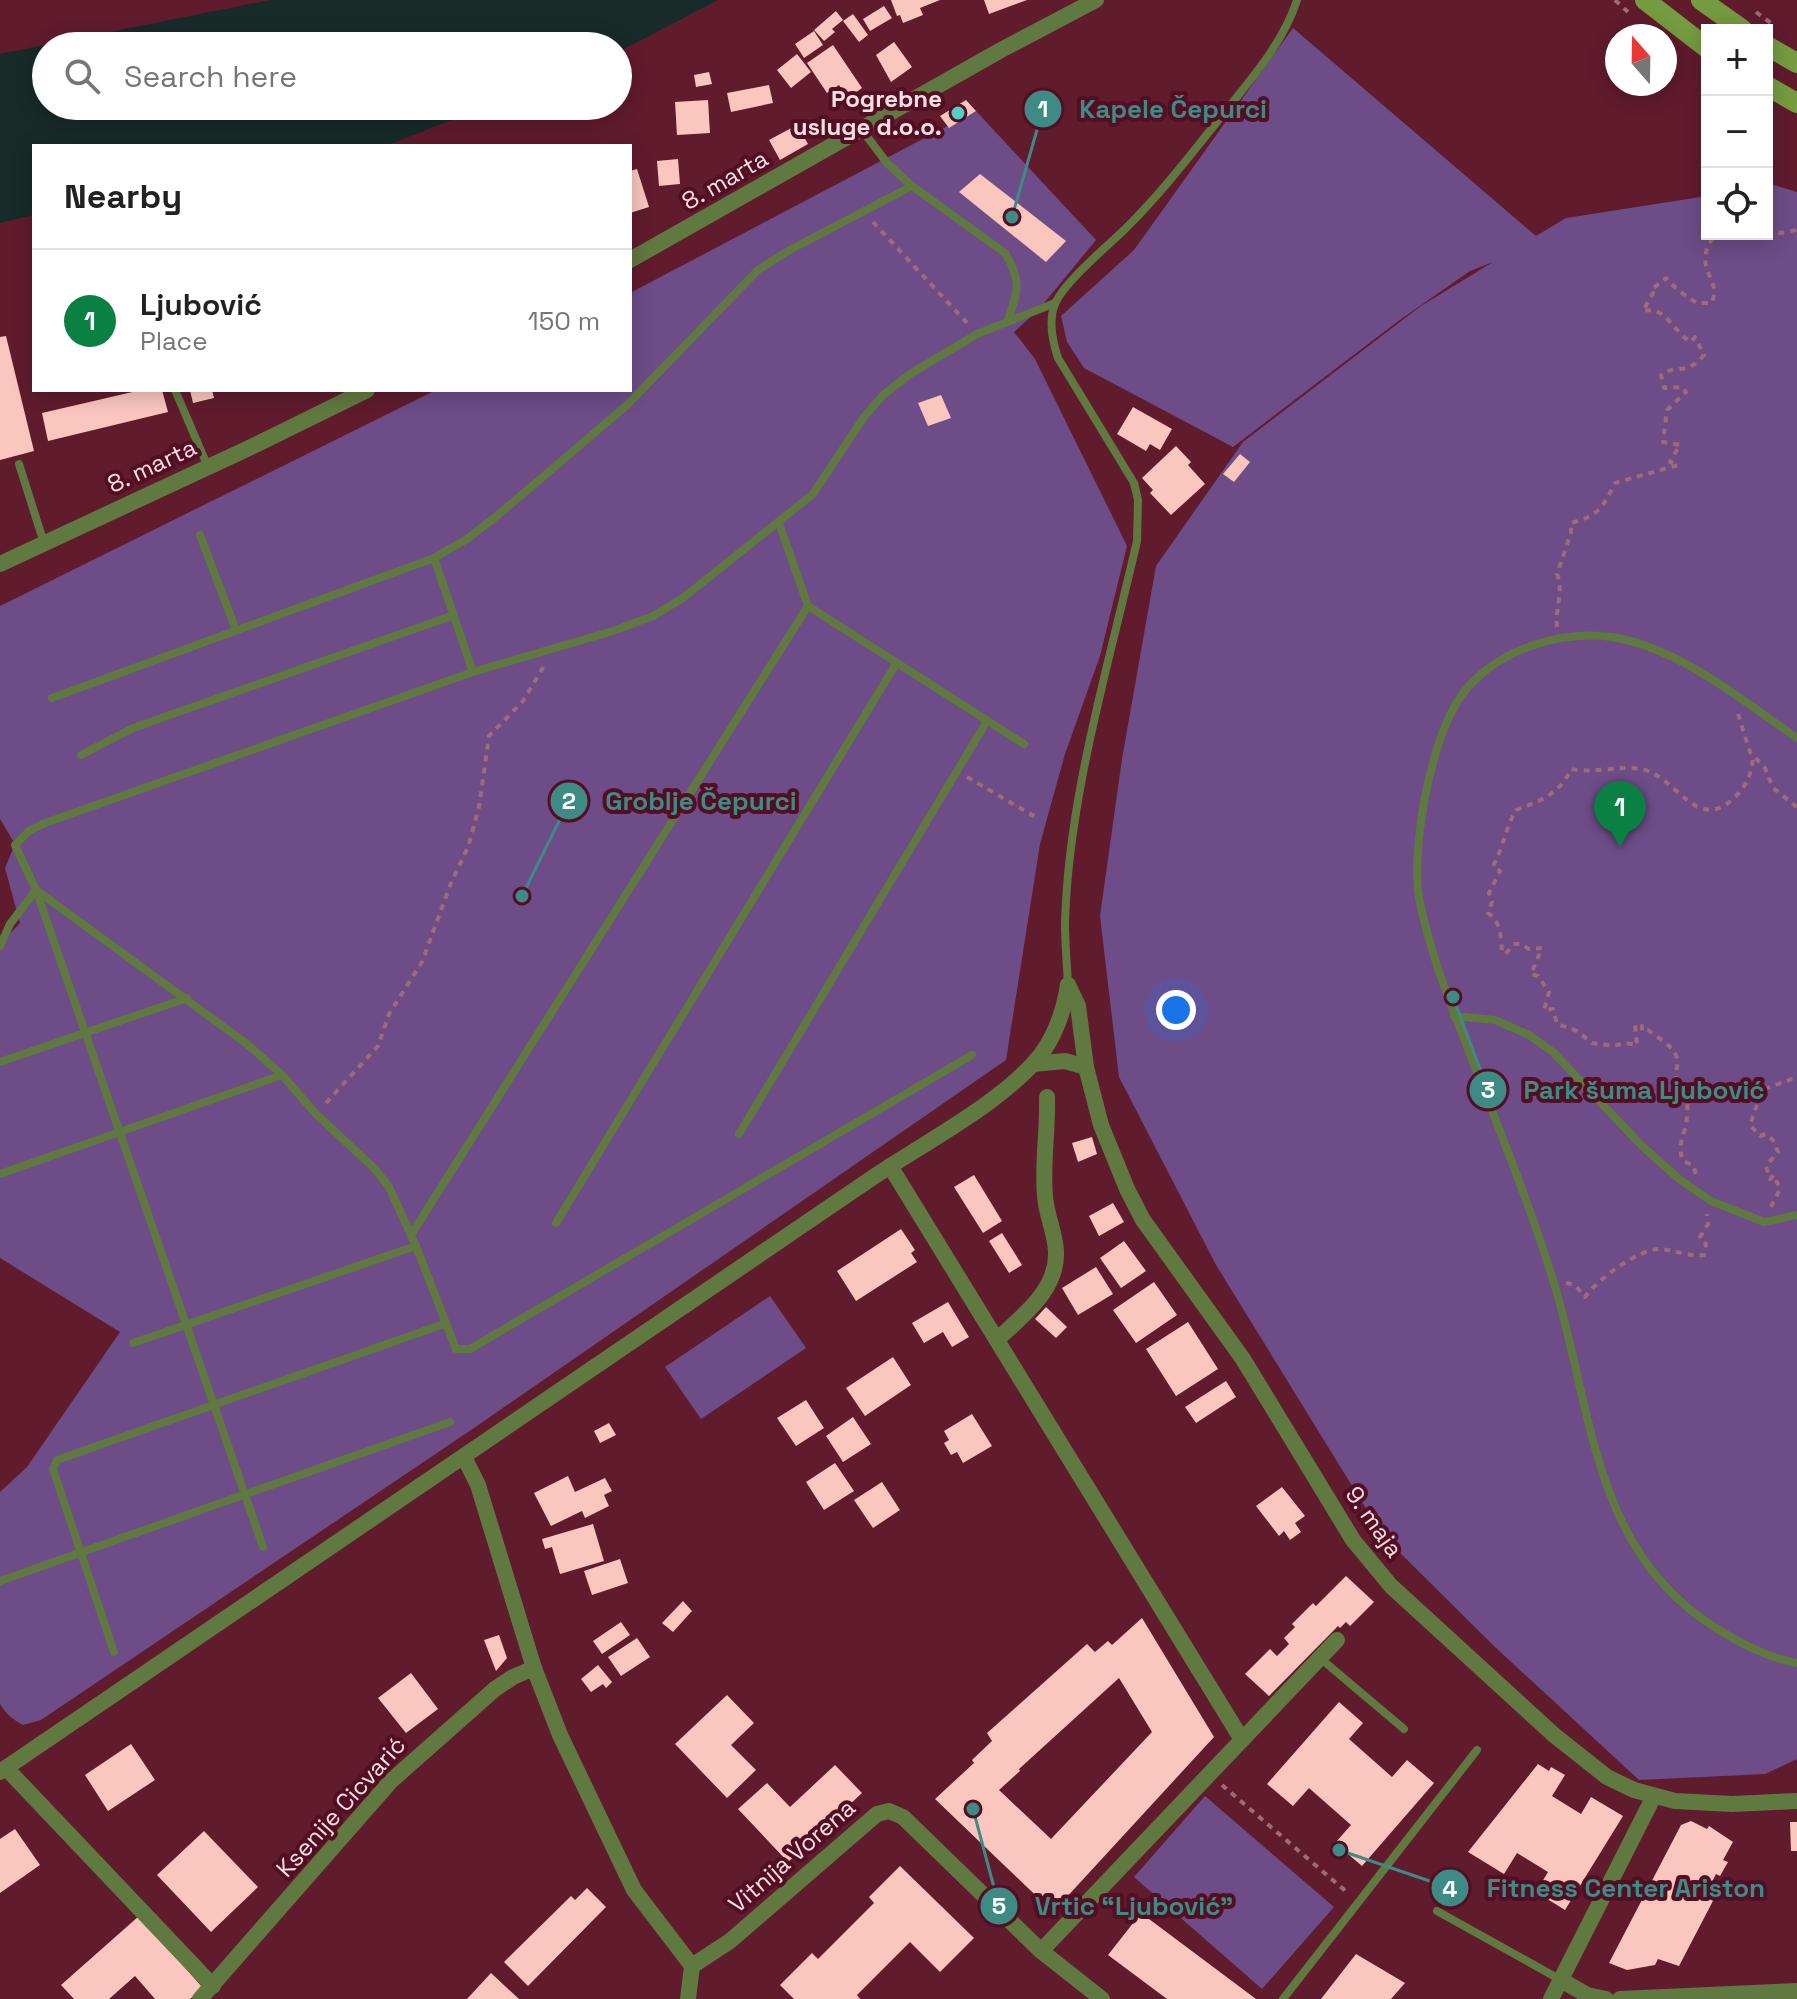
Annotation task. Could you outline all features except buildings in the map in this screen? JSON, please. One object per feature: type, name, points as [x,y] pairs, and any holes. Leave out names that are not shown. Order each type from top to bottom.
[{"type":"main road","points":[[1645,0],[1701,43]]},
{"type":"main road","points":[[1701,0],[1735,24]]},
{"type":"main road","points":[[1773,49],[1797,63]]},
{"type":"main road","points":[[1773,89],[1797,103]]},
{"type":"street","name":"8. marta","points":[[632,259],[1001,50],[1096,0]]},
{"type":"street","name":"8. marta","points":[[0,564],[363,392]]},
{"type":"street","points":[[205,1995],[3,1770],[998,1094],[1033,1064],[1057,1028],[1068,985]]},
{"type":"street","name":"9. maja","points":[[1068,985],[1078,1006],[1086,1067],[1098,1114],[1113,1158],[1143,1220],[1243,1359],[1353,1540],[1391,1586],[1577,1755],[1607,1777],[1654,1796],[1703,1804],[1797,1801]]},
{"type":"street","points":[[1033,1064],[1065,1061],[1086,1067]]},
{"type":"street","points":[[997,1340],[1033,1306],[1054,1277],[1056,1250],[1045,1199],[1043,1167],[1048,1132],[1047,1097]]},
{"type":"street","points":[[890,1166],[1241,1738]]},
{"type":"street","points":[[464,1457],[477,1482],[534,1668],[560,1735],[634,1890],[692,1966],[685,1997]]},
{"type":"street","points":[[1041,1951],[1337,1640]]},
{"type":"street","name":"Ksenije Cicvarić","points":[[205,1995],[391,1781],[495,1689],[534,1668]]},
{"type":"street","points":[[1551,1999],[1654,1796]]},
{"type":"street","name":"Vitnija Vorena","points":[[692,1966],[730,1941],[877,1814],[889,1811],[903,1817],[1041,1951],[1102,1999]]},
{"type":"street","points":[[1561,1980],[1587,1995],[1606,1999]]},
{"type":"street","points":[[1620,1999],[1797,1991]]},
{"type":"lane","points":[[1068,985],[1065,924],[1070,858],[1085,770],[1137,541],[1139,520],[1138,500],[1129,474],[1058,358],[1052,332],[1055,303],[1066,288],[1134,221],[1200,143],[1272,50],[1297,0]]},
{"type":"lane","points":[[862,130],[887,163],[912,186],[1005,253],[1017,281],[1008,320]]},
{"type":"lane","points":[[52,698],[434,558],[467,539],[626,406],[758,270],[912,186]]},
{"type":"lane","points":[[263,1547],[36,890],[15,845],[29,831],[473,672],[653,616],[683,598],[813,494],[864,417],[882,396],[910,374],[977,334],[1055,303]]},
{"type":"lane","points":[[176,392],[208,467]]},
{"type":"lane","points":[[19,464],[44,543]]},
{"type":"lane","points":[[779,523],[808,606],[1024,744]]},
{"type":"lane","points":[[200,535],[236,630]]},
{"type":"lane","points":[[434,558],[473,672]]},
{"type":"lane","points":[[411,1235],[808,606]]},
{"type":"lane","points":[[81,755],[133,728],[454,615]]},
{"type":"lane","points":[[1797,738],[1736,695],[1663,653],[1614,638],[1584,635],[1537,643],[1510,655],[1464,691],[1436,755],[1423,809],[1417,863],[1423,917],[1454,1016],[1506,1147],[1553,1280],[1601,1469],[1617,1515],[1635,1550],[1663,1585],[1700,1619],[1744,1646],[1797,1663]]},
{"type":"lane","points":[[556,1223],[896,664]]},
{"type":"lane","points":[[739,1134],[987,721]]},
{"type":"lane","points":[[0,946],[10,924],[36,890]]},
{"type":"lane","points":[[36,890],[247,1044],[375,1169],[389,1187],[416,1246],[456,1349],[470,1349],[972,1055]]},
{"type":"lane","points":[[0,1062],[187,998]]},
{"type":"lane","points":[[1454,1016],[1495,1020],[1529,1035],[1553,1052],[1641,1145],[1679,1179],[1711,1201],[1764,1222],[1797,1215]]},
{"type":"lane","points":[[0,1174],[282,1075]]},
{"type":"lane","points":[[133,1343],[416,1246]]},
{"type":"lane","points":[[114,1652],[53,1469],[57,1460],[444,1324]]},
{"type":"lane","points":[[0,1581],[450,1422]]},
{"type":"lane","points":[[1320,1658],[1404,1729]]},
{"type":"lane","points":[[1283,1999],[1477,1750]]},
{"type":"lane","points":[[1437,1911],[1561,1980]]},
{"type":"path","points":[[1751,8],[1784,33]]},
{"type":"path","points":[[864,211],[977,334]]},
{"type":"path","points":[[1773,231],[1797,230]]},
{"type":"path","points":[[1559,637],[1555,611],[1561,584],[1557,574],[1571,533],[1571,523],[1592,517],[1606,502],[1615,483],[1678,465],[1670,462],[1680,445],[1663,442],[1667,410],[1686,392],[1682,387],[1664,388],[1661,375],[1668,370],[1695,366],[1704,355],[1695,337],[1691,342],[1678,334],[1662,312],[1651,308],[1643,311],[1653,293],[1651,290],[1666,278],[1672,287],[1682,290],[1698,303],[1711,303],[1716,295],[1715,286],[1706,272],[1706,249],[1712,240]]},
{"type":"path","points":[[316,1114],[378,1046],[389,1014],[422,962],[451,883],[468,847],[479,807],[489,736],[523,701],[552,649]]},
{"type":"path","points":[[1736,695],[1739,721],[1753,755],[1765,768],[1773,788],[1797,807]]},
{"type":"path","points":[[1701,1179],[1693,1165],[1683,1161],[1679,1153],[1680,1139],[1686,1128],[1688,1094],[1682,1087],[1678,1088],[1675,1073],[1678,1069],[1677,1056],[1673,1049],[1648,1030],[1642,1031],[1642,1026],[1635,1025],[1637,1045],[1625,1043],[1614,1046],[1589,1042],[1577,1031],[1557,1024],[1553,1009],[1544,1010],[1549,992],[1538,976],[1531,974],[1542,948],[1529,949],[1515,944],[1505,954],[1502,952],[1501,933],[1493,916],[1488,913],[1492,902],[1489,893],[1500,871],[1493,866],[1505,845],[1506,826],[1516,810],[1535,805],[1560,788],[1571,769],[1584,772],[1631,768],[1648,771],[1678,790],[1688,803],[1705,809],[1723,808],[1740,793],[1752,775],[1753,755]]},
{"type":"path","points":[[958,772],[1039,819]]},
{"type":"path","points":[[1764,1222],[1780,1189],[1774,1175],[1770,1179],[1766,1166],[1778,1152],[1773,1140],[1766,1134],[1760,1136],[1750,1125],[1762,1090],[1797,1077]]},
{"type":"path","points":[[1553,1280],[1575,1285],[1585,1297],[1601,1280],[1639,1255],[1656,1249],[1690,1257],[1704,1255],[1706,1244],[1700,1237],[1708,1224],[1706,1208],[1711,1201]]},
{"type":"path","points":[[1208,1773],[1358,1902]]},
{"type":"shaded area","points":[[1293,28],[1536,236],[1566,218],[1701,197],[1701,240],[1773,240],[1773,185],[1797,192],[1797,1759],[1765,1774],[1639,1780],[1495,1647],[1383,1536],[1216,1265],[1119,1077],[1100,916],[1122,759],[1156,566],[1243,442],[1421,306],[1493,262],[1470,271],[1397,322],[1233,447],[1084,368],[1067,342],[1061,316],[1134,250]]},
{"type":"shaded area","points":[[976,111],[1096,240],[1040,308],[1014,332],[1035,359],[1127,546],[1100,656],[1065,754],[1040,844],[1006,1060],[474,1428],[41,1720],[23,1725],[0,1704],[0,1492],[27,1467],[120,1332],[0,1258],[0,944],[20,923],[5,868],[15,844],[0,819],[0,606],[432,392],[632,392],[632,292]]},
{"type":"shaded area","points":[[770,1296],[806,1348],[701,1419],[665,1367]]},
{"type":"shaded area","points":[[1205,1796],[1334,1907],[1262,1989],[1134,1877]]},
{"type":"water","points":[[270,0],[718,0],[632,45],[632,32],[110,32]]},
{"type":"water","points":[[32,48],[32,120],[452,120],[390,144],[32,144],[32,215],[0,223],[0,54]]},
{"type":"place","name":"Pogrebne usluge d.o.o.","points":[[958,113]]},
{"type":"place","name":"Kapele Čepurci","points":[[1012,217]]},
{"type":"place","name":"Ljubović","points":[[1620,847]]},
{"type":"place","name":"Groblje Čepurci","points":[[522,896]]},
{"type":"place","name":"Park šuma Ljubović","points":[[1453,997]]},
{"type":"place","name":"Vrtic “Ljubović”","points":[[973,1809]]},
{"type":"place","name":"Fitness Center Ariston","points":[[1339,1850]]}]
